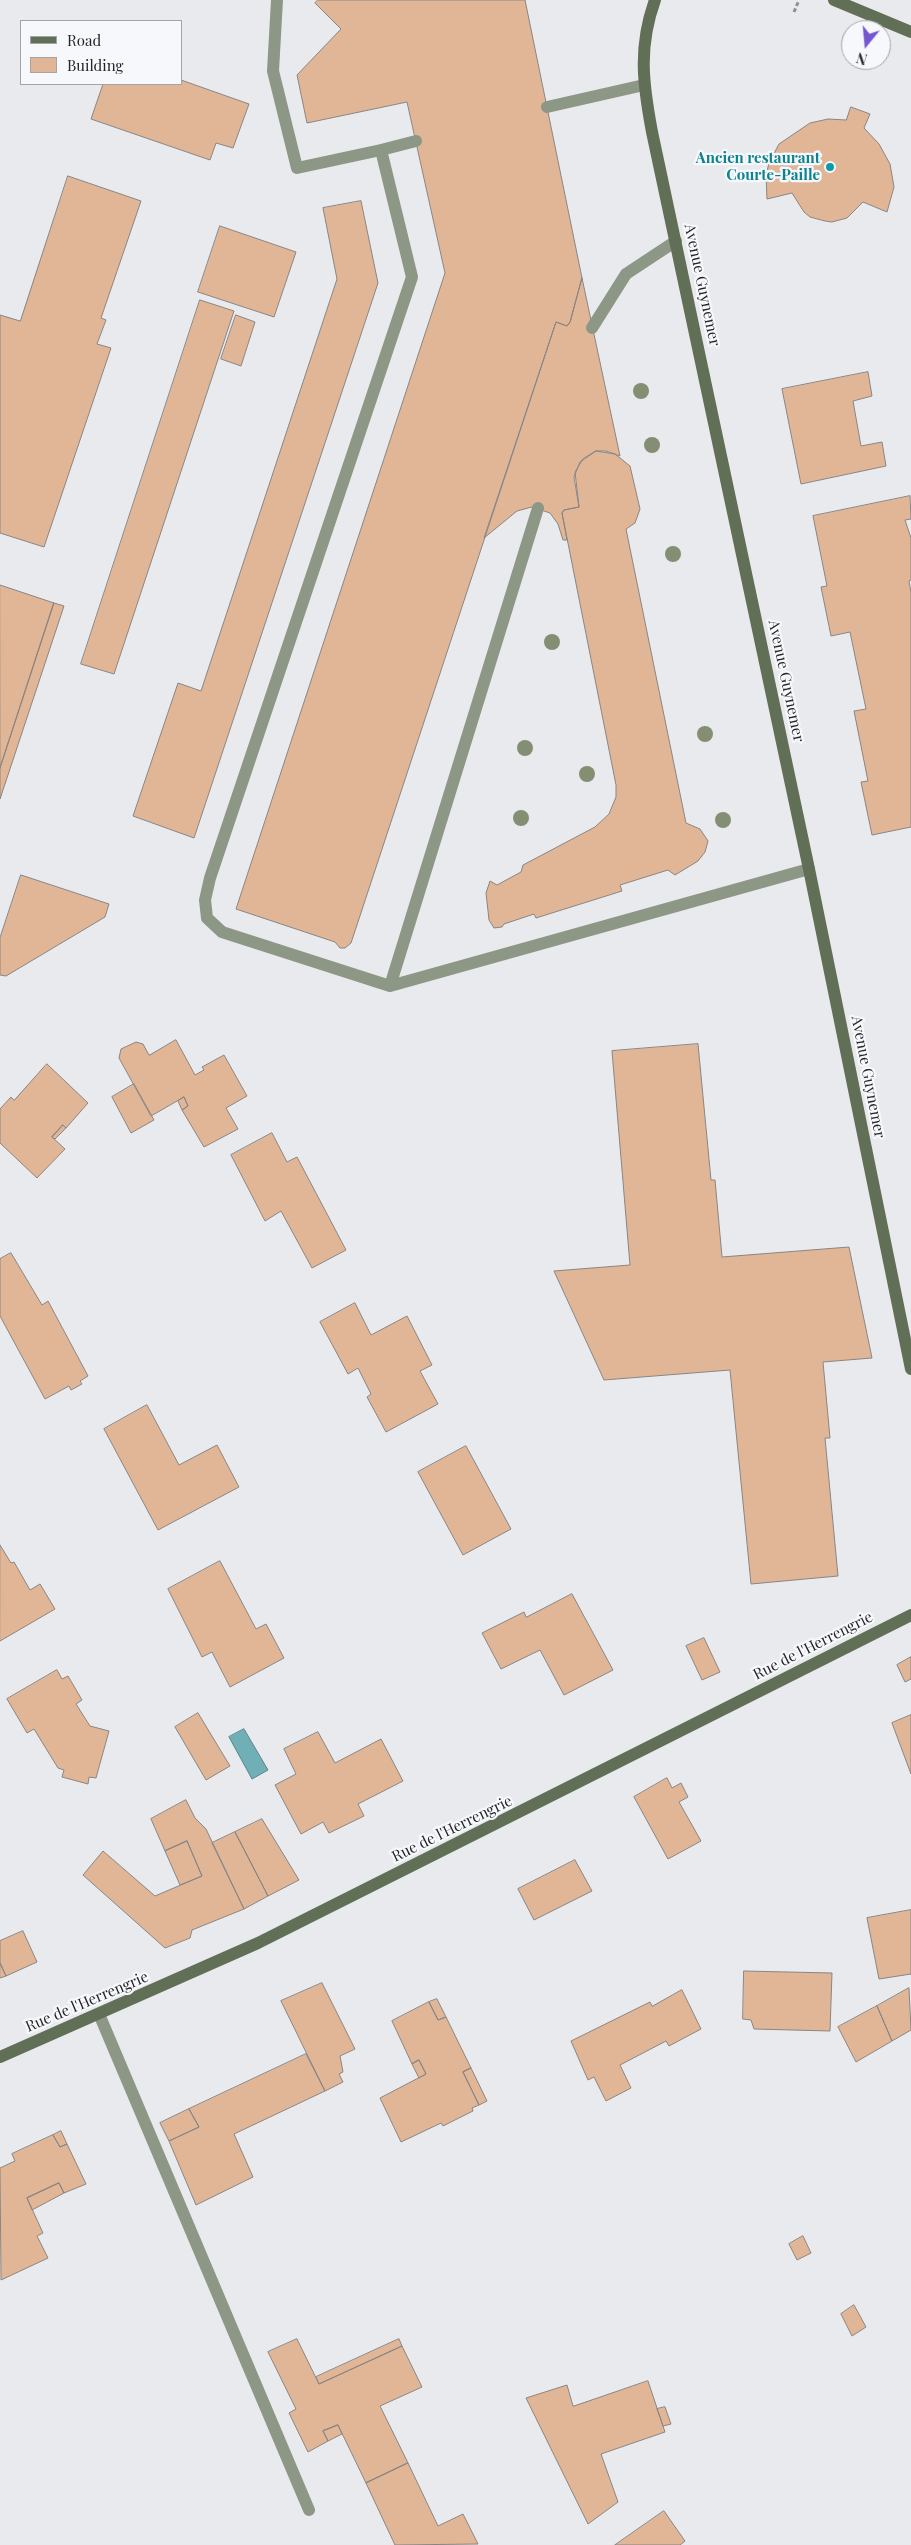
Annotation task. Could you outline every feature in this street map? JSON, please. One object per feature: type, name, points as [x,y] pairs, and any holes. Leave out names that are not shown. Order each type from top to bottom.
[{"type":"street","name":"Avenue Guynemer","points":[[654,0],[647,23],[643,48],[644,85],[809,869],[911,1369]]},
{"type":"street","points":[[834,0],[911,32]]},
{"type":"street","name":"Rue de l'Herrengrie","points":[[0,2057],[258,1943],[911,1615]]},
{"type":"lane","points":[[277,0],[273,71],[297,168],[416,141]]},
{"type":"lane","points":[[547,107],[644,85]]},
{"type":"lane","points":[[381,150],[412,277],[216,860],[205,900],[207,918],[222,932],[390,986],[809,869]]},
{"type":"lane","points":[[592,328],[626,274],[676,241]]},
{"type":"lane","points":[[390,986],[538,508]]},
{"type":"lane","points":[[99,2014],[310,2510]]},
{"type":"path","points":[[794,12],[799,0]]},
{"type":"water","points":[[244,1729],[268,1770],[252,1779],[229,1737]]},
{"type":"building","points":[[318,0],[525,0],[582,278],[570,322],[567,326],[556,322],[351,943],[345,948],[340,948],[335,942],[236,909],[445,273],[407,102],[307,123],[297,75],[341,29],[315,3]]},
{"type":"building","points":[[182,80],[249,104],[233,148],[216,143],[210,160],[91,119],[103,85],[182,85]]},
{"type":"building","name":"Ancien restaurant Courte-Paille","points":[[851,107],[870,114],[864,128],[879,144],[890,164],[894,187],[887,212],[863,202],[847,218],[832,222],[810,217],[804,212],[792,193],[767,199],[766,175],[769,163],[779,144],[810,123],[828,119],[846,120]]},
{"type":"building","points":[[68,176],[141,201],[101,318],[106,320],[97,344],[111,348],[44,547],[0,533],[0,315],[20,321]]},
{"type":"building","points":[[361,201],[378,283],[194,838],[133,816],[178,683],[201,691],[337,279],[323,208]]},
{"type":"building","points":[[220,226],[296,252],[274,317],[198,292]]},
{"type":"building","points":[[582,278],[620,456],[606,451],[596,451],[580,462],[574,477],[579,507],[564,510],[562,513],[567,540],[563,540],[558,524],[550,513],[532,507],[517,511],[484,538],[556,322],[567,326],[570,322]]},
{"type":"building","points":[[200,300],[234,311],[114,674],[81,664]]},
{"type":"building","points":[[236,315],[255,322],[241,366],[221,359]]},
{"type":"building","points":[[868,372],[872,396],[853,401],[861,446],[882,442],[886,466],[801,484],[782,389]]},
{"type":"building","points":[[596,451],[615,454],[630,466],[640,509],[635,523],[626,529],[686,823],[700,829],[708,841],[705,852],[698,861],[675,875],[668,870],[620,885],[622,891],[536,918],[534,914],[504,924],[502,927],[494,928],[489,920],[486,893],[490,881],[497,885],[521,872],[523,865],[595,827],[609,814],[616,797],[616,785],[562,513],[564,510],[579,507],[575,472],[583,459]]},
{"type":"building","points":[[910,496],[911,519],[905,520],[911,538],[911,580],[909,581],[911,592],[911,827],[872,835],[861,782],[868,781],[854,711],[866,709],[850,632],[831,636],[821,587],[827,586],[813,516]]},
{"type":"building","points":[[0,585],[54,603],[0,768]]},
{"type":"building","points":[[54,603],[64,606],[0,799],[0,768]]},
{"type":"building","points":[[21,875],[109,904],[105,917],[6,976],[0,975],[0,938]]},
{"type":"building","points":[[176,1040],[195,1075],[204,1070],[202,1067],[224,1055],[247,1096],[226,1108],[238,1129],[204,1147],[182,1110],[188,1106],[184,1097],[151,1116],[119,1058],[121,1049],[136,1042],[143,1044],[149,1055]]},
{"type":"building","points":[[698,1044],[711,1180],[715,1180],[722,1257],[849,1247],[872,1358],[823,1362],[830,1438],[825,1438],[838,1576],[751,1584],[730,1370],[604,1380],[554,1271],[630,1265],[612,1051]]},
{"type":"building","points":[[47,1064],[88,1103],[66,1128],[63,1125],[52,1137],[65,1149],[37,1178],[0,1143],[0,1109],[11,1097],[14,1100]]},
{"type":"building","points":[[134,1084],[154,1120],[131,1133],[112,1097]]},
{"type":"building","points":[[184,1097],[188,1106],[182,1110],[178,1101]]},
{"type":"building","points":[[63,1125],[66,1128],[55,1139],[52,1137]]},
{"type":"building","points":[[272,1133],[287,1162],[297,1157],[346,1250],[312,1268],[281,1211],[265,1221],[231,1155]]},
{"type":"building","points":[[11,1253],[42,1305],[48,1301],[88,1376],[80,1381],[82,1384],[71,1390],[69,1386],[45,1399],[0,1316],[0,1259]]},
{"type":"building","points":[[355,1303],[371,1335],[407,1316],[432,1365],[420,1371],[438,1404],[386,1432],[367,1397],[371,1394],[358,1368],[348,1374],[320,1322]]},
{"type":"building","points":[[147,1405],[179,1465],[217,1445],[239,1487],[158,1530],[104,1429]]},
{"type":"building","points":[[466,1446],[511,1529],[463,1555],[418,1472]]},
{"type":"building","points":[[0,1545],[11,1563],[14,1562],[30,1590],[40,1584],[55,1609],[0,1641]]},
{"type":"building","points":[[220,1561],[256,1629],[266,1624],[284,1658],[230,1687],[212,1652],[202,1657],[168,1589]]},
{"type":"building","points":[[572,1594],[613,1670],[564,1695],[540,1650],[501,1669],[482,1633],[524,1612],[526,1617]]},
{"type":"building","points":[[704,1638],[720,1672],[702,1680],[686,1646]]},
{"type":"building","points":[[911,1657],[911,1679],[905,1682],[897,1665]]},
{"type":"building","points":[[57,1670],[62,1679],[68,1676],[82,1700],[76,1704],[90,1726],[109,1731],[96,1778],[89,1777],[88,1784],[62,1777],[64,1770],[58,1768],[34,1729],[27,1733],[7,1699]]},
{"type":"building","points":[[198,1713],[230,1766],[206,1780],[175,1727]]},
{"type":"building","points":[[911,1715],[911,1774],[892,1723]]},
{"type":"building","points":[[318,1732],[335,1763],[381,1739],[403,1781],[358,1804],[364,1816],[329,1833],[323,1822],[301,1834],[275,1785],[296,1774],[284,1749]]},
{"type":"building","points":[[667,1778],[672,1788],[681,1783],[688,1797],[679,1802],[701,1841],[668,1859],[634,1797]]},
{"type":"building","points":[[186,1800],[195,1818],[206,1829],[244,1909],[192,1930],[190,1938],[165,1948],[83,1875],[103,1851],[155,1896],[202,1876],[187,1841],[165,1851],[151,1819]]},
{"type":"building","points":[[262,1819],[299,1880],[268,1896],[235,1832]]},
{"type":"building","points":[[235,1832],[268,1896],[244,1909],[212,1843]]},
{"type":"building","points":[[187,1841],[202,1876],[180,1885],[165,1851]]},
{"type":"building","points":[[575,1860],[592,1891],[534,1920],[518,1889]]},
{"type":"building","points":[[911,1910],[911,1974],[879,1979],[867,1918]]},
{"type":"building","points":[[23,1931],[37,1962],[6,1976],[0,1963],[0,1941]]},
{"type":"building","points":[[0,1963],[6,1976],[0,1978]]},
{"type":"building","points":[[744,1971],[832,1973],[830,2031],[754,2029],[751,2020],[743,2019]]},
{"type":"building","points":[[322,1983],[355,2049],[340,2056],[343,2072],[339,2074],[343,2082],[325,2091],[281,2001]]},
{"type":"building","points":[[909,1988],[911,2030],[892,2041],[877,2006]]},
{"type":"building","points":[[682,1990],[701,2029],[669,2046],[666,2041],[620,2065],[631,2088],[606,2101],[594,2077],[588,2080],[571,2041],[650,2002],[652,2006]]},
{"type":"building","points":[[437,1999],[446,2017],[438,2020],[429,2002]]},
{"type":"building","points":[[429,2002],[438,2020],[446,2017],[471,2068],[463,2072],[479,2105],[472,2108],[473,2111],[443,2126],[441,2123],[401,2142],[380,2098],[426,2074],[419,2060],[412,2064],[392,2021]]},
{"type":"building","points":[[877,2006],[892,2041],[856,2062],[838,2027]]},
{"type":"building","points":[[306,2054],[325,2091],[234,2134],[253,2177],[196,2205],[169,2141],[199,2127],[189,2109]]},
{"type":"building","points":[[419,2060],[426,2074],[419,2078],[412,2064]]},
{"type":"building","points":[[471,2068],[487,2101],[479,2105],[463,2072]]},
{"type":"building","points":[[189,2109],[199,2127],[169,2141],[160,2123]]},
{"type":"building","points":[[61,2131],[67,2144],[60,2147],[53,2135]]},
{"type":"building","points":[[53,2135],[60,2147],[67,2144],[86,2184],[64,2193],[59,2183],[27,2198],[43,2233],[37,2236],[48,2258],[1,2280],[0,2168],[15,2161],[12,2154]]},
{"type":"building","points":[[59,2183],[64,2193],[32,2210],[27,2198]]},
{"type":"building","points":[[803,2236],[811,2253],[797,2260],[789,2244]]},
{"type":"building","points":[[854,2305],[866,2327],[852,2336],[841,2314]]},
{"type":"building","points":[[297,2339],[319,2384],[402,2346],[422,2387],[380,2406],[408,2463],[366,2483],[338,2425],[323,2431],[328,2441],[308,2452],[289,2413],[296,2409],[268,2352]]},
{"type":"building","points":[[399,2339],[402,2346],[319,2384],[316,2377]]},
{"type":"building","points":[[648,2381],[665,2432],[601,2454],[618,2502],[588,2524],[526,2398],[567,2385],[573,2406]]},
{"type":"building","points":[[665,2407],[671,2424],[663,2426],[657,2409]]},
{"type":"building","points":[[338,2425],[342,2434],[328,2441],[323,2431]]},
{"type":"building","points":[[408,2463],[438,2526],[463,2514],[478,2544],[395,2545],[366,2483]]},
{"type":"building","points":[[664,2511],[685,2541],[680,2545],[615,2545]]},
{"type":"place","name":"Ancien restaurant Courte-Paille","points":[[830,167]]}]
